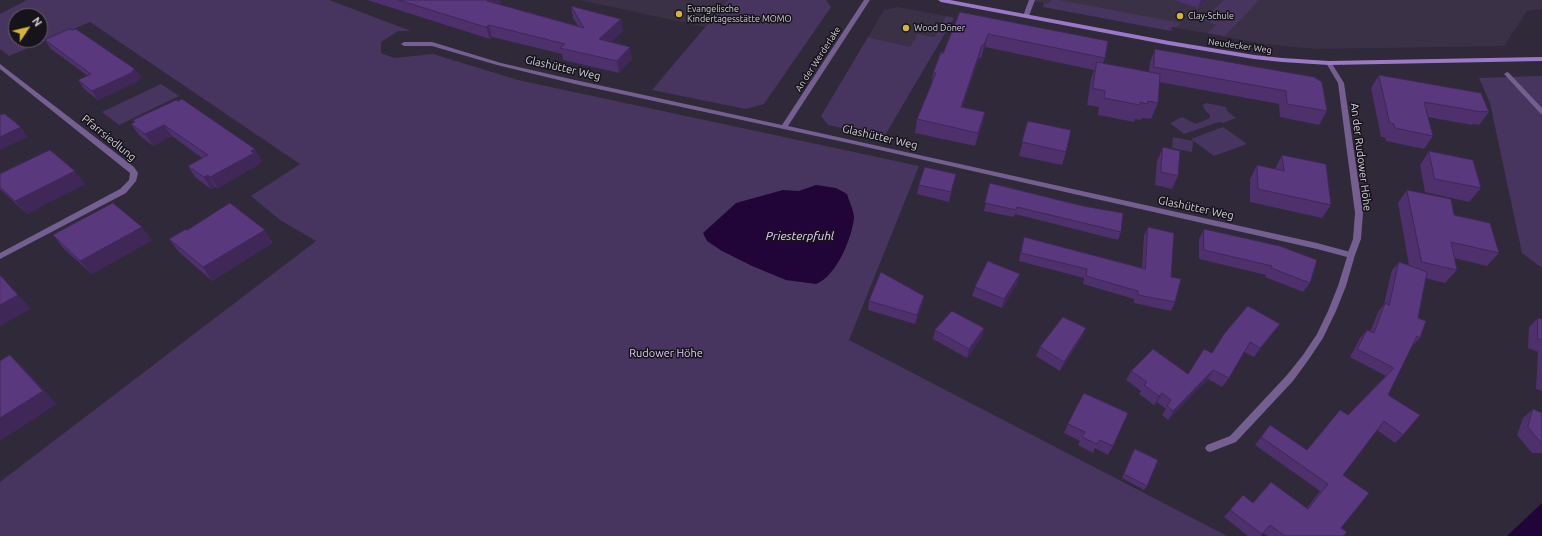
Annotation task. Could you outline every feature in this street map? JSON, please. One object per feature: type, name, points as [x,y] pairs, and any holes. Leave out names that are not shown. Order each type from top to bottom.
[{"type":"street","name":"An der Werderlake","points":[[784,127],[867,0]]},
{"type":"street","name":"Neudecker Weg","points":[[941,0],[1205,50],[1261,58],[1329,63],[1542,59]]},
{"type":"street","points":[[1026,16],[1032,0]]},
{"type":"street","name":"Glashütter Weg","points":[[404,44],[432,44],[499,64],[575,82],[784,127],[1317,246],[1351,255]]},
{"type":"street","name":"An der Rudower Höhe","points":[[1210,448],[1233,439],[1290,378],[1306,357],[1320,336],[1332,311],[1342,286],[1357,239],[1359,213],[1341,83],[1329,63]]},
{"type":"street","name":"Pfarrsiedlung","points":[[0,66],[131,169],[134,173],[132,181],[123,191],[0,256]]},
{"type":"street","points":[[1507,74],[1542,112]]},
{"type":"shaded area","name":"Evangelische Kindertagesstätte MOMO","points":[[579,0],[728,0],[705,27]]},
{"type":"shaded area","points":[[1026,0],[1542,0],[1542,9],[1527,11],[1504,46],[1317,49],[1264,44]]},
{"type":"shaded area","points":[[898,7],[946,16],[934,37],[910,47],[868,37],[884,10]]},
{"type":"green space","name":"Rudower Höhe","points":[[27,0],[329,0],[411,31],[398,31],[381,42],[381,53],[394,58],[433,54],[518,80],[919,166],[849,340],[1227,536],[0,536],[0,482],[316,241],[280,220],[251,196],[300,164],[90,22],[48,40],[48,8],[12,8]]},
{"type":"green space","points":[[728,0],[826,0],[831,7],[764,104],[746,109],[652,90]]},
{"type":"green space","points":[[1052,0],[1059,0],[1181,23],[1176,27],[1172,27],[1171,31],[1043,7],[1044,3],[1047,4]]},
{"type":"green space","points":[[1224,0],[1259,0],[1225,36],[1208,33],[1216,25],[1204,20]]},
{"type":"green space","points":[[8,10],[8,48],[28,48],[9,56],[0,49],[0,14]]},
{"type":"green space","points":[[946,16],[954,18],[884,137],[828,125],[821,116],[868,37],[910,47],[918,34],[934,37]]},
{"type":"green space","points":[[1542,76],[1542,268],[1522,253],[1490,103],[1479,78]]},
{"type":"green space","points":[[161,84],[179,96],[119,125],[102,112]]},
{"type":"green space","points":[[1206,103],[1226,107],[1227,111],[1236,118],[1184,134],[1170,123],[1182,117],[1196,124],[1210,118],[1210,115],[1204,109],[1203,105]]},
{"type":"green space","points":[[1223,127],[1247,144],[1214,156],[1191,139]]},
{"type":"green space","points":[[1173,137],[1193,141],[1192,152],[1172,148]]},
{"type":"water","name":"Priesterpfuhl","points":[[816,185],[836,188],[847,194],[854,218],[850,236],[842,256],[830,274],[816,284],[786,280],[752,266],[722,251],[707,241],[703,233],[736,203],[783,190],[799,191]]},
{"type":"water","points":[[1542,503],[1542,536],[1507,536]]},
{"type":"building","points":[[399,0],[489,0],[487,1],[584,28],[571,6],[621,19],[599,39],[630,47],[617,61],[560,48],[565,44],[489,25],[486,27]]},
{"type":"building","points":[[960,12],[1108,41],[1105,58],[988,34],[984,45],[982,45],[961,107],[985,112],[978,133],[917,119],[936,73],[933,73],[941,52],[943,53]]},
{"type":"building","points":[[70,29],[76,29],[135,69],[132,71],[133,72],[92,91],[78,80],[91,74],[48,42],[48,39]]},
{"type":"building","points":[[1155,49],[1314,77],[1322,82],[1327,111],[1287,104],[1286,91],[1154,67]]},
{"type":"building","points":[[1097,62],[1160,74],[1158,103],[1148,101],[1147,104],[1140,102],[1140,105],[1104,98],[1105,91],[1093,88]]},
{"type":"building","points":[[1379,75],[1481,93],[1489,112],[1424,102],[1433,136],[1395,128],[1394,124],[1390,123]]},
{"type":"building","points":[[182,99],[255,149],[251,151],[254,153],[210,177],[208,175],[204,177],[188,166],[208,155],[164,125],[145,134],[131,124],[135,122],[133,120],[176,100],[178,101]]},
{"type":"building","points":[[5,114],[21,127],[0,137],[0,115]]},
{"type":"building","points":[[1028,121],[1071,130],[1066,152],[1022,142]]},
{"type":"building","points":[[1163,147],[1180,151],[1178,176],[1161,172]]},
{"type":"building","points":[[50,150],[75,171],[15,201],[0,187],[0,174]]},
{"type":"building","points":[[1429,151],[1473,160],[1481,188],[1435,179]]},
{"type":"building","points":[[1282,155],[1326,164],[1331,205],[1258,189],[1257,165],[1284,171]]},
{"type":"building","points":[[925,167],[956,174],[951,192],[919,185]]},
{"type":"building","points":[[990,183],[1083,206],[1123,213],[1121,232],[1017,207],[1016,210],[985,203]]},
{"type":"building","points":[[1407,190],[1451,199],[1454,215],[1490,223],[1499,253],[1451,242],[1457,270],[1422,262]]},
{"type":"building","points":[[113,203],[142,227],[80,261],[53,235]]},
{"type":"building","points":[[230,203],[265,230],[203,267],[169,239],[186,229],[187,230]]},
{"type":"building","points":[[1148,227],[1174,233],[1171,277],[1181,279],[1175,302],[1138,295],[1138,291],[1086,276],[1087,269],[1021,253],[1024,237],[1145,269]]},
{"type":"building","points":[[1204,229],[1280,246],[1317,260],[1310,283],[1271,268],[1272,266],[1204,250]]},
{"type":"building","points":[[988,261],[1020,274],[1004,299],[975,287]]},
{"type":"building","points":[[1399,262],[1427,272],[1418,318],[1426,321],[1420,338],[1417,336],[1388,395],[1420,415],[1403,435],[1384,421],[1343,475],[1369,493],[1341,528],[1347,532],[1344,536],[1285,536],[1270,525],[1262,534],[1230,510],[1243,495],[1253,503],[1271,482],[1308,509],[1328,484],[1261,437],[1270,425],[1307,450],[1340,410],[1348,415],[1394,368],[1357,349],[1367,330],[1374,333],[1385,303],[1389,305]]},
{"type":"building","points":[[881,272],[924,296],[917,315],[869,301]]},
{"type":"building","points":[[0,275],[18,295],[0,305]]},
{"type":"building","points":[[1248,306],[1280,324],[1260,348],[1250,342],[1229,378],[1213,370],[1173,411],[1167,406],[1171,400],[1162,393],[1159,396],[1144,385],[1147,382],[1131,371],[1153,349],[1188,374],[1204,349],[1212,353],[1224,334]]},
{"type":"building","points":[[952,311],[984,328],[969,349],[935,330]]},
{"type":"building","points":[[1063,317],[1086,328],[1064,362],[1040,347]]},
{"type":"building","points":[[1538,318],[1542,319],[1542,340],[1538,339]]},
{"type":"building","points":[[10,355],[43,391],[0,418],[0,361]]},
{"type":"building","points":[[1084,393],[1128,413],[1113,446],[1100,440],[1097,444],[1082,437],[1085,432],[1068,424]]},
{"type":"building","points":[[1533,409],[1542,413],[1542,444],[1528,427]]},
{"type":"building","points":[[1135,449],[1158,460],[1147,486],[1124,474]]},
{"type":"place","name":"Evangelische Kindertagesstätte MOMO","points":[[679,14]]},
{"type":"place","name":"Clay-Schule","points":[[1180,16]]},
{"type":"place","name":"Wood Döner","points":[[906,28]]}]
